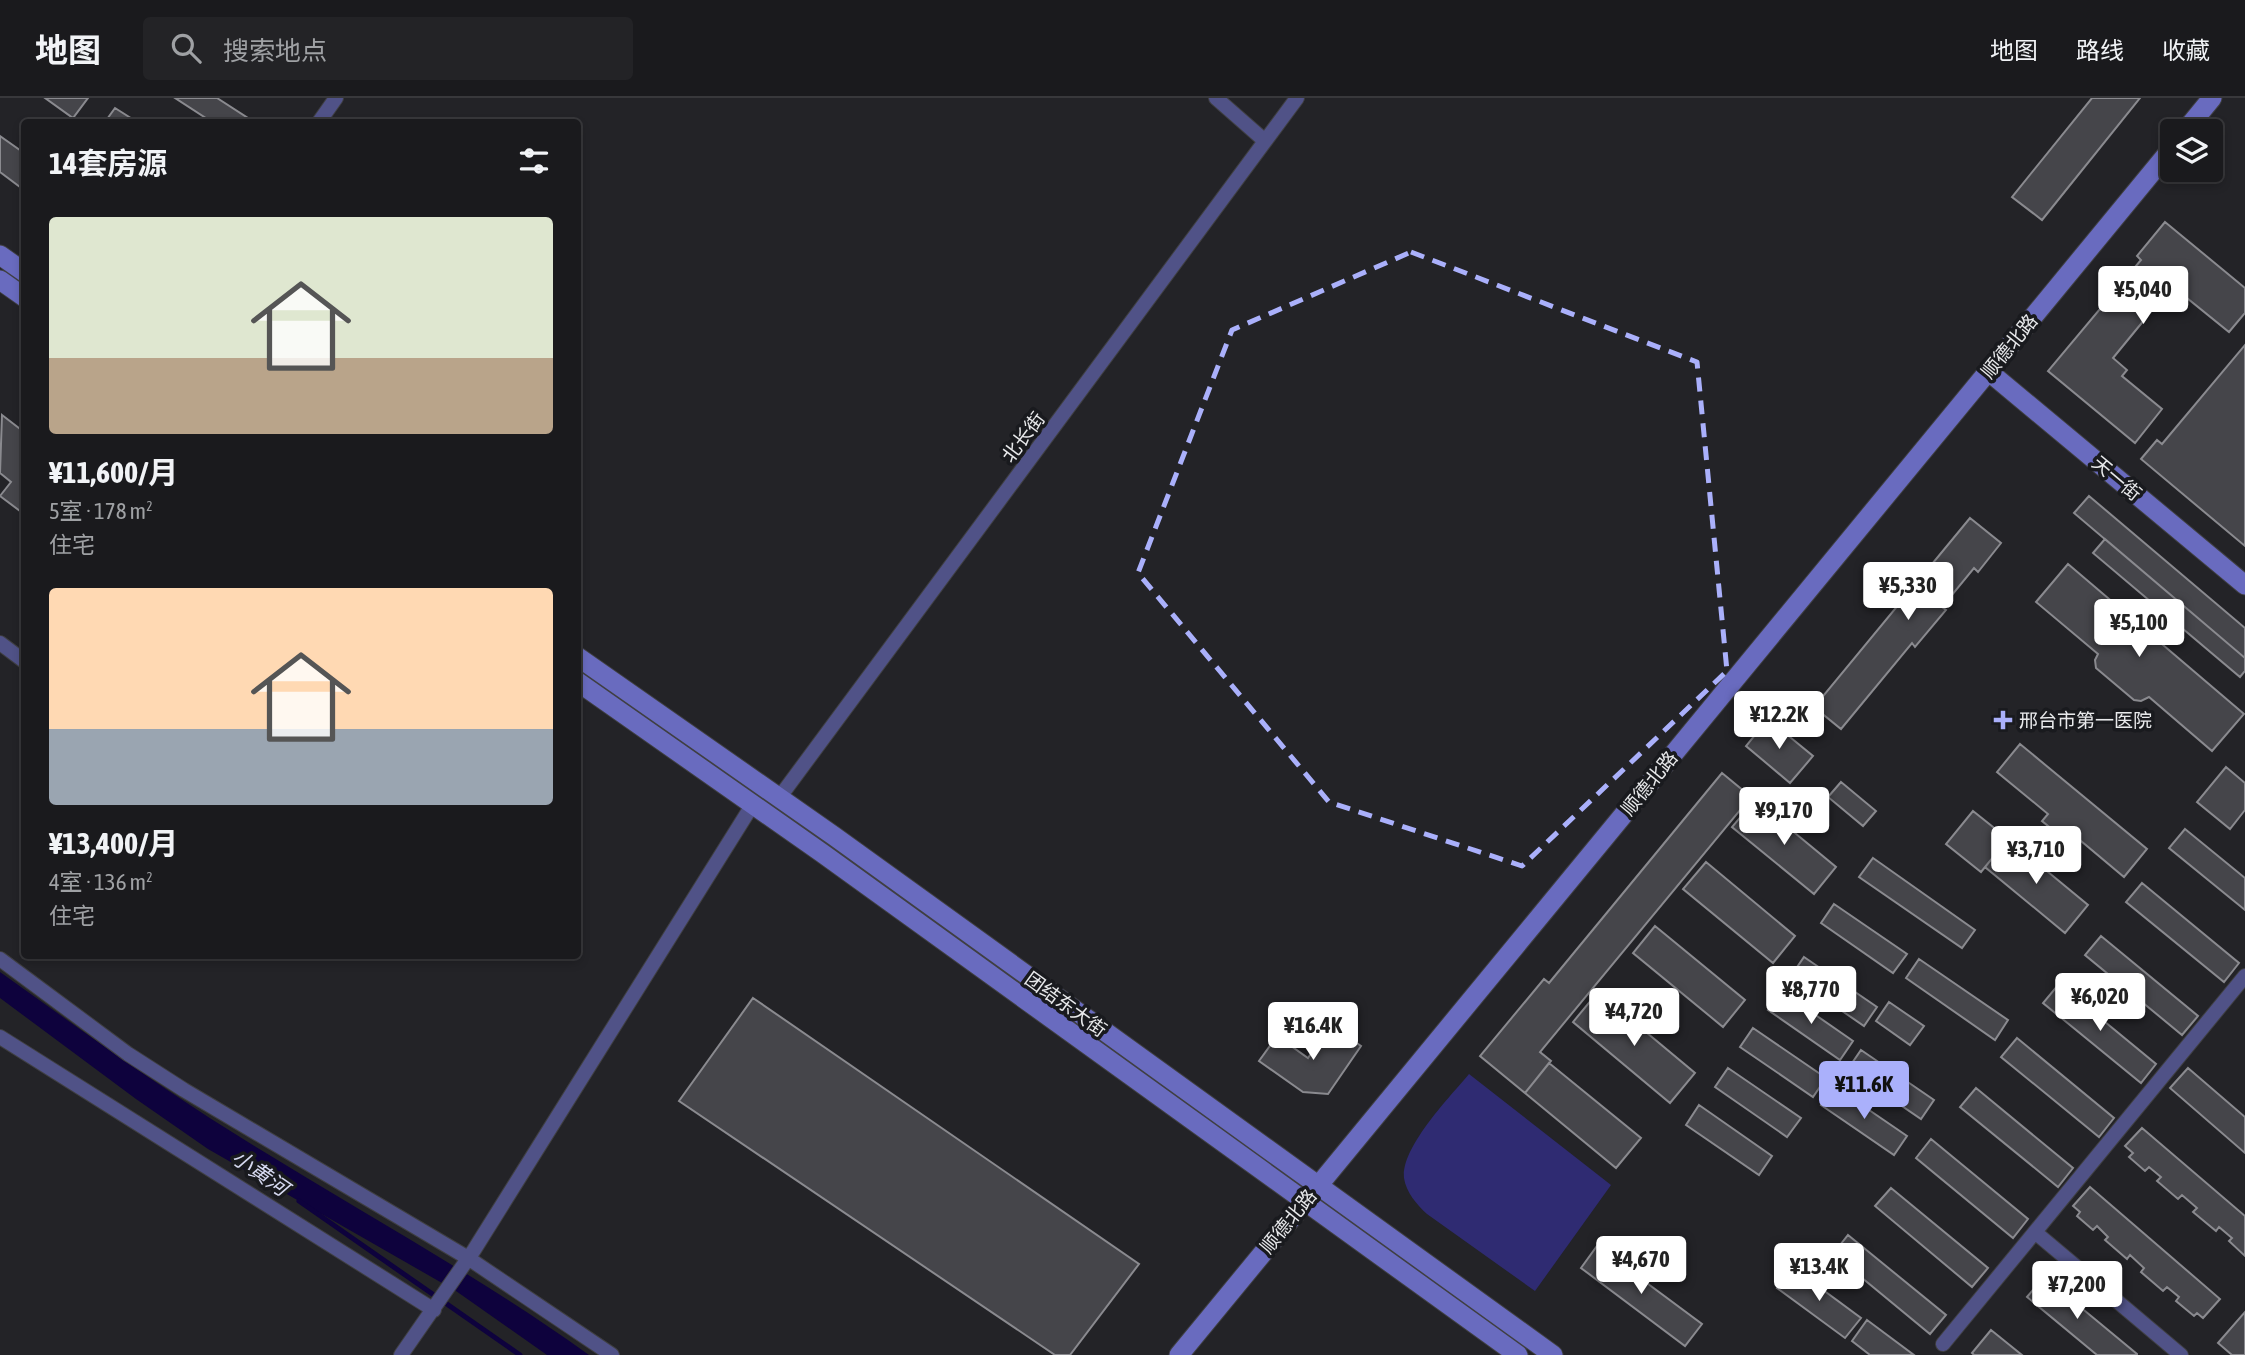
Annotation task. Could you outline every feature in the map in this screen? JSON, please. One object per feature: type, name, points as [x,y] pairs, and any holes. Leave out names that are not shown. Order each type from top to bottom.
[{"type":"main road","points":[[2195,119],[2212,98]]},
{"type":"main road","name":"顺德北路","points":[[1179,1355],[2160,163]]},
{"type":"main road","points":[[0,255],[21,270]]},
{"type":"main road","points":[[0,280],[21,295]]},
{"type":"main road","name":"天一街","points":[[1988,371],[2245,585]]},
{"type":"main road","name":"团结东大街","points":[[581,659],[779,798],[1553,1355]]},
{"type":"main road","name":"团结东大街","points":[[581,684],[753,804],[1518,1355]]},
{"type":"street","points":[[321,119],[336,98]]},
{"type":"street","points":[[1216,98],[1265,141]]},
{"type":"street","name":"北长街","points":[[779,798],[1297,98]]},
{"type":"street","points":[[0,643],[21,659]]},
{"type":"street","points":[[401,1355],[468,1258],[753,804]]},
{"type":"street","points":[[0,959],[128,1054],[195,1097],[468,1258],[612,1355]]},
{"type":"street","points":[[1943,1344],[2245,976]]},
{"type":"street","points":[[0,1037],[434,1310]]},
{"type":"street","points":[[2035,1232],[2181,1355]]},
{"type":"highlighted area","points":[[1411,252],[1697,362],[1727,671],[1522,866],[1329,802],[1138,573],[1232,330]]},
{"type":"shaded area","points":[[1469,1074],[1611,1185],[1535,1291],[1427,1214],[1419,1207],[1405,1183],[1405,1166],[1418,1138]]},
{"type":"water","points":[[0,972],[202,1113],[502,1296],[589,1355],[547,1355],[456,1291],[208,1149],[0,998]]},
{"type":"building","points":[[45,98],[88,98],[73,118]]},
{"type":"building","points":[[175,98],[217,98],[249,119],[207,119]]},
{"type":"building","points":[[2092,98],[2140,98],[2042,220],[2012,197]]},
{"type":"building","points":[[115,108],[132,119],[107,119]]},
{"type":"building","points":[[0,136],[21,151],[21,188],[0,172]]},
{"type":"building","points":[[2165,222],[2245,288],[2245,313],[2229,332],[2172,286],[2113,358],[2127,370],[2122,376],[2162,409],[2135,443],[2048,371],[2141,260],[2137,256]]},
{"type":"building","points":[[2245,345],[2245,546],[2141,459],[2157,440],[2162,444]]},
{"type":"building","points":[[2,415],[21,430],[21,512],[0,496],[11,482],[0,473]]},
{"type":"building","points":[[2089,496],[2245,628],[2245,658],[2074,513]]},
{"type":"building","points":[[1970,518],[2001,543],[1978,572],[1974,568],[1942,607],[1946,610],[1915,647],[1912,643],[1841,729],[1814,707]]},
{"type":"building","points":[[2105,539],[2245,658],[2245,671],[2240,677],[2093,553]]},
{"type":"building","points":[[2068,564],[2244,714],[2212,751],[2149,697],[2141,701],[2134,700],[2096,668],[2095,660],[2098,654],[2036,602]]},
{"type":"building","points":[[1768,719],[1813,756],[1790,783],[1746,746]]},
{"type":"building","points":[[2020,744],[2147,849],[2124,877],[2069,831],[2063,838],[2042,821],[2048,814],[1997,772]]},
{"type":"building","points":[[2226,767],[2245,783],[2245,810],[2230,829],[2197,802]]},
{"type":"building","points":[[1722,773],[1751,797],[1540,1052],[1551,1061],[1525,1093],[1480,1056],[1544,979],[1549,983]]},
{"type":"building","points":[[1841,782],[1876,811],[1863,826],[1828,797]]},
{"type":"building","points":[[1755,800],[1836,867],[1814,894],[1732,827]]},
{"type":"building","points":[[1973,811],[2008,839],[1981,872],[1946,844]]},
{"type":"building","points":[[2185,829],[2245,878],[2245,910],[2169,848]]},
{"type":"building","points":[[2008,839],[2088,905],[2065,933],[1985,867]]},
{"type":"building","points":[[1873,858],[1975,930],[1962,948],[1859,877]]},
{"type":"building","points":[[1706,862],[1795,936],[1773,963],[1683,889]]},
{"type":"building","points":[[2142,883],[2239,963],[2224,982],[2126,902]]},
{"type":"building","points":[[1834,904],[1907,954],[1893,973],[1821,923]]},
{"type":"building","points":[[1655,926],[1745,1000],[1723,1027],[1633,953]]},
{"type":"building","points":[[2101,936],[2198,1016],[2182,1035],[2085,955]]},
{"type":"building","points":[[1804,957],[1877,1007],[1864,1026],[1791,976]]},
{"type":"building","points":[[1919,959],[2008,1020],[1995,1040],[1906,978]]},
{"type":"building","points":[[2059,984],[2156,1064],[2141,1083],[2043,1003]]},
{"type":"building","points":[[1781,991],[1853,1041],[1840,1060],[1768,1010]]},
{"type":"building","points":[[1598,992],[1695,1073],[1670,1103],[1573,1022]]},
{"type":"building","points":[[753,998],[1139,1264],[1070,1355],[1055,1355],[679,1101]]},
{"type":"building","points":[[1889,1002],[1924,1026],[1910,1045],[1876,1021]]},
{"type":"building","points":[[1331,1025],[1361,1046],[1328,1094],[1303,1092],[1259,1061],[1277,1036],[1308,1058]]},
{"type":"building","points":[[1753,1028],[1826,1078],[1813,1097],[1740,1047]]},
{"type":"building","points":[[2017,1038],[2114,1118],[2099,1137],[2001,1057]]},
{"type":"building","points":[[1861,1050],[1934,1100],[1921,1119],[1848,1069]]},
{"type":"building","points":[[1549,1063],[1641,1138],[1616,1168],[1525,1093]]},
{"type":"building","points":[[1728,1068],[1801,1118],[1787,1137],[1715,1087]]},
{"type":"building","points":[[2188,1068],[2245,1117],[2245,1153],[2170,1088]]},
{"type":"building","points":[[1834,1086],[1907,1136],[1894,1155],[1821,1105]]},
{"type":"building","points":[[1976,1088],[2073,1168],[2058,1187],[1960,1107]]},
{"type":"building","points":[[1699,1105],[1772,1156],[1759,1175],[1686,1125]]},
{"type":"building","points":[[2142,1128],[2245,1216],[2245,1256],[2229,1241],[2232,1238],[2219,1227],[2216,1231],[2193,1212],[2197,1208],[2182,1195],[2178,1199],[2157,1181],[2161,1177],[2149,1167],[2145,1171],[2129,1157],[2133,1153],[2125,1146]]},
{"type":"building","points":[[1931,1139],[2028,1219],[2013,1238],[1916,1158]]},
{"type":"building","points":[[2090,1187],[2220,1299],[2203,1318],[2197,1313],[2194,1316],[2176,1301],[2179,1297],[2167,1287],[2163,1291],[2141,1272],[2144,1268],[2130,1255],[2127,1259],[2105,1240],[2108,1237],[2097,1226],[2093,1230],[2077,1216],[2080,1212],[2073,1206]]},
{"type":"building","points":[[1891,1188],[1988,1268],[1972,1287],[1875,1206]]},
{"type":"building","points":[[1848,1235],[1946,1315],[1930,1334],[1833,1254]]},
{"type":"building","points":[[1597,1246],[1702,1324],[1685,1346],[1581,1268]]},
{"type":"building","points":[[1792,1267],[1861,1318],[1845,1338],[1777,1288]]},
{"type":"building","points":[[2044,1277],[2137,1355],[2097,1355],[2027,1297]]},
{"type":"building","points":[[2245,1312],[2245,1355],[2232,1355],[2218,1343]]},
{"type":"building","points":[[1867,1320],[1914,1355],[1870,1355],[1852,1341]]},
{"type":"building","points":[[1991,1330],[2022,1355],[1974,1355],[1972,1353]]},
{"type":"waterway","name":"小黄河","points":[[299,1201],[520,1355]]},
{"type":"place","name":"邢台市第一医院","points":[[2003,720]]}]
